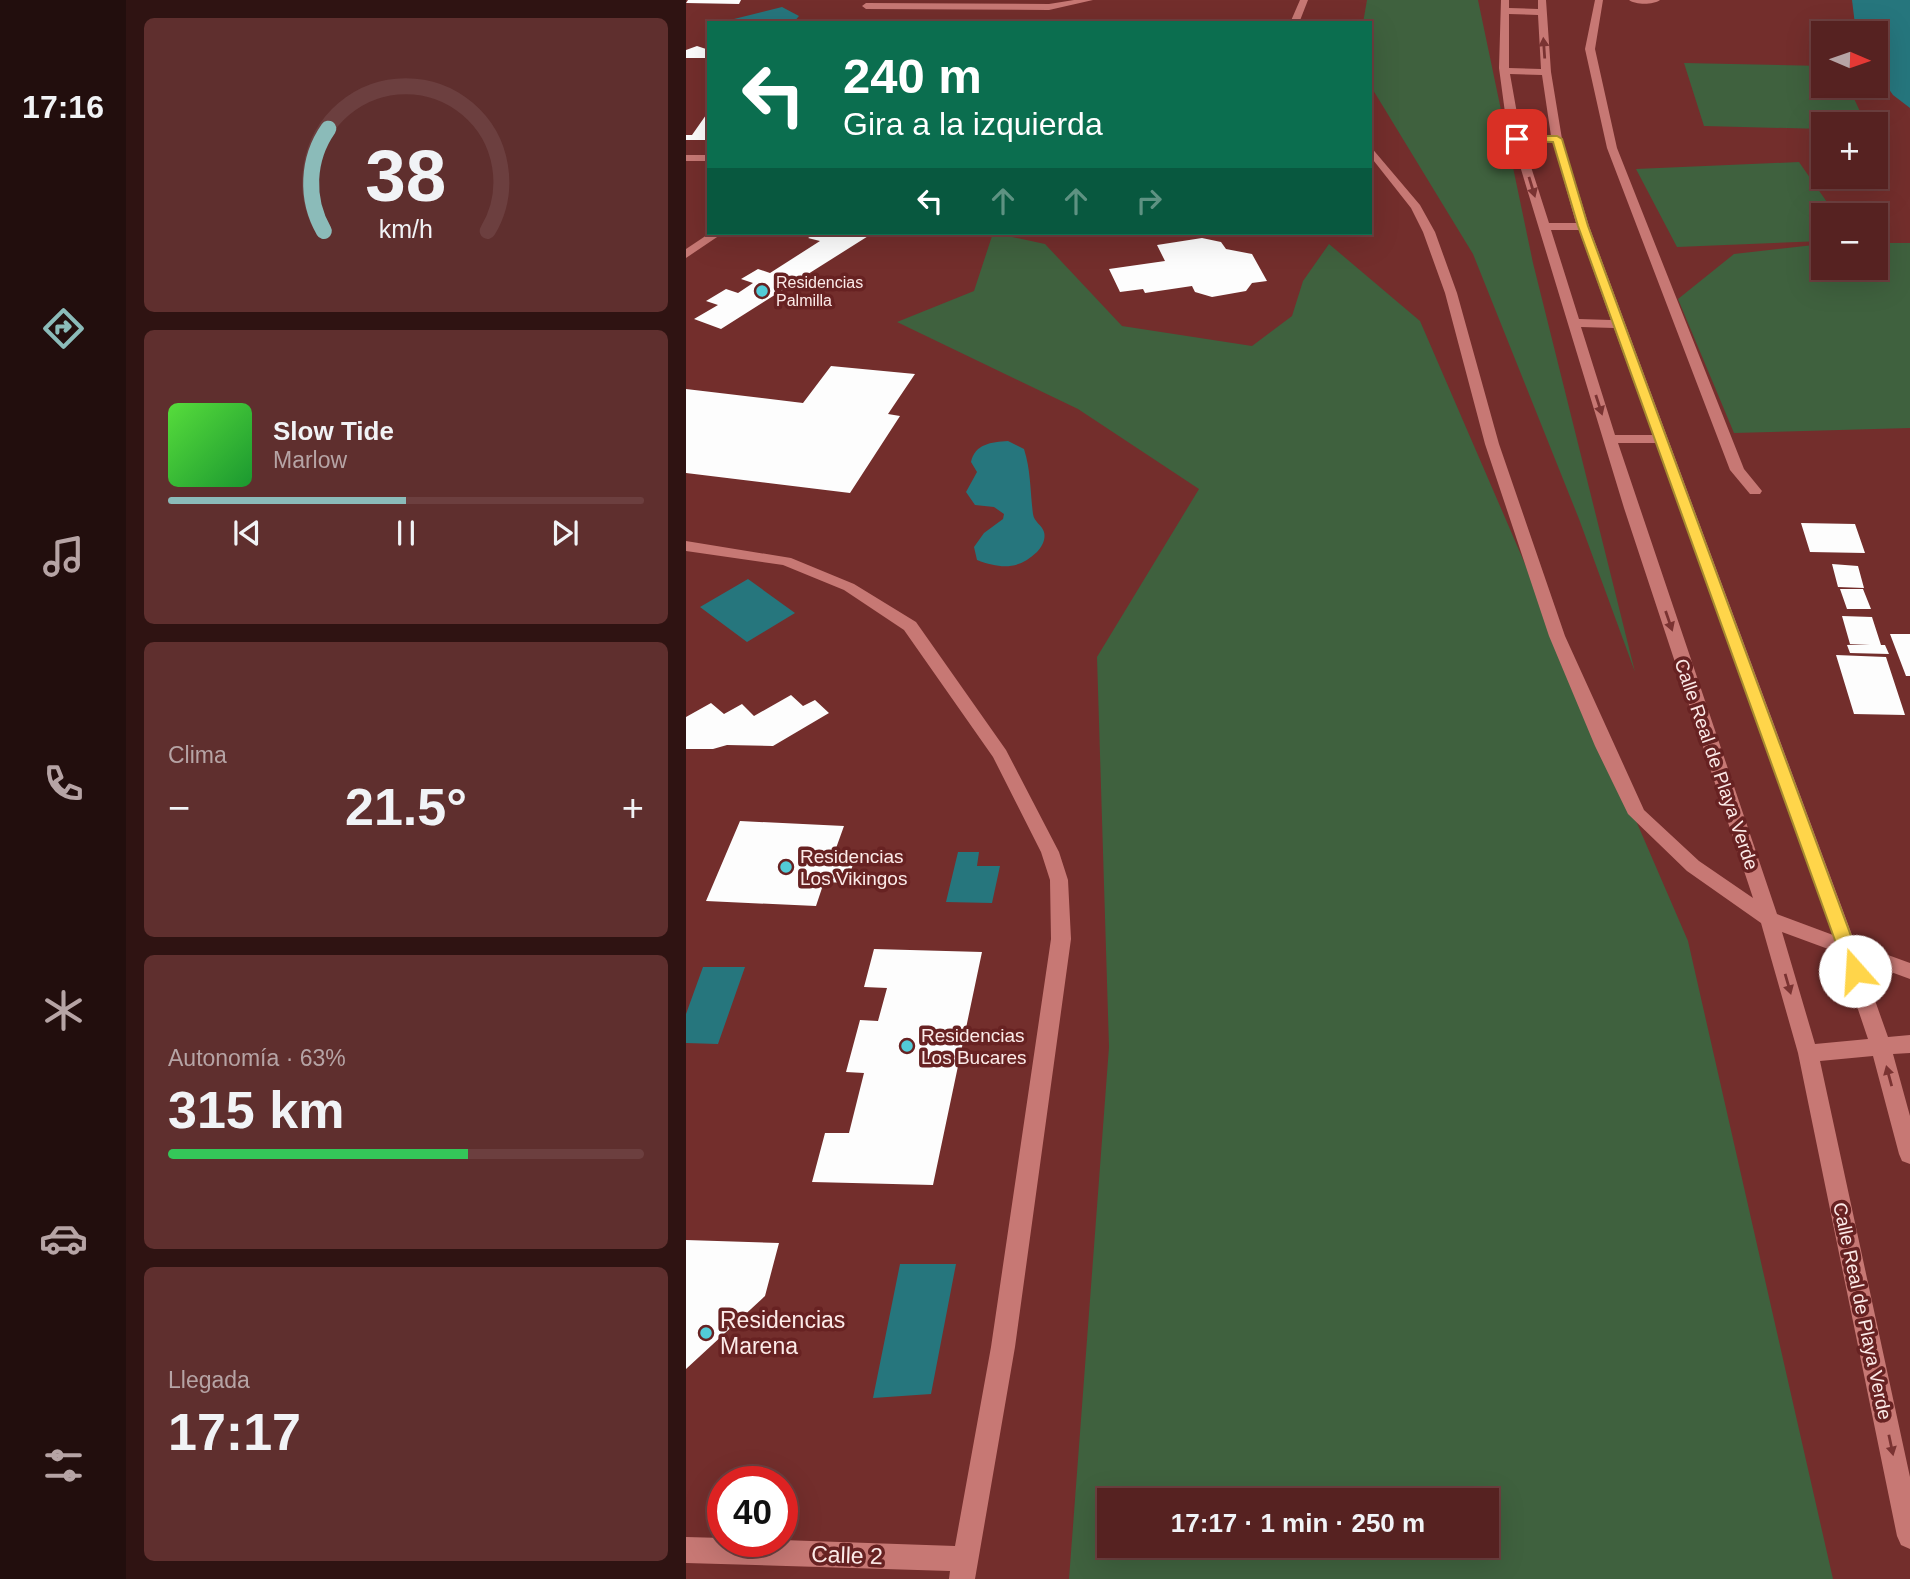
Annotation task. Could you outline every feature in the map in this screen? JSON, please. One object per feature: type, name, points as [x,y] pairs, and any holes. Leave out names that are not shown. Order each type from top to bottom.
[{"type":"street","points":[[866,7],[1049,7],[1089,0]]},
{"type":"street","points":[[1295,21],[1304,0]]},
{"type":"street","points":[[1599,0],[1590,49],[1612,148],[1737,470],[1755,491]]},
{"type":"street","points":[[1633,0],[1656,0]]},
{"type":"street","points":[[1505,6],[1542,6],[1546,72],[1557,139],[1583,226],[1847,947],[1880,1045],[1910,1154]]},
{"type":"street","name":"Calle Real de Playa Verde","points":[[1505,6],[1504,71],[1517,139],[1572,323],[1769,919],[1808,1052],[1910,1536]]},
{"type":"street","points":[[1504,71],[1546,72]]},
{"type":"street","points":[[1517,139],[1557,139]]},
{"type":"street","points":[[1372,152],[1416,207],[1429,232],[1451,293],[1492,444],[1557,636],[1604,746],[1637,814],[1693,866],[1769,919],[1910,971]]},
{"type":"street","points":[[686,158],[707,158]]},
{"type":"street","points":[[1544,226],[1583,226]]},
{"type":"street","points":[[686,254],[714,235]]},
{"type":"street","points":[[1572,323],[1618,324]]},
{"type":"street","points":[[1610,439],[1660,439]]},
{"type":"street","points":[[686,546],[786,561],[849,587],[910,626],[1000,754],[1050,852],[1059,880],[1061,939],[1003,1347],[964,1569]]},
{"type":"street","points":[[1808,1052],[1910,1044]]},
{"type":"street","name":"Calle 2","points":[[686,1550],[964,1569]]},
{"type":"green space","points":[[1367,0],[1478,0],[1533,263],[1635,672],[1579,519],[1473,254],[1372,88],[1372,21],[1363,21]]},
{"type":"green space","points":[[1684,63],[1811,66],[1811,98],[1854,98],[1860,112],[1811,112],[1811,129],[1704,126]]},
{"type":"green space","points":[[1799,162],[1811,179],[1811,189],[1818,189],[1828,203],[1811,203],[1811,241],[1677,247],[1636,169]]},
{"type":"green space","points":[[992,235],[1045,244],[1122,326],[1252,346],[1292,316],[1303,281],[1329,244],[1420,321],[1688,941],[1833,1579],[1069,1579],[1109,1047],[1097,657],[1199,489],[1078,409],[897,322],[974,291]]},
{"type":"green space","points":[[1888,243],[1910,243],[1910,428],[1734,433],[1678,299],[1734,254],[1811,245],[1811,280],[1888,280]]},
{"type":"water","points":[[1852,0],[1910,0],[1910,108],[1888,88],[1888,21],[1855,21]]},
{"type":"water","points":[[782,7],[799,16],[795,21],[734,19]]},
{"type":"water","points":[[1008,441],[1024,449],[1033,514],[1044,532],[1044,537],[1040,548],[1030,558],[1016,565],[1002,566],[977,560],[974,547],[984,533],[1003,519],[1004,514],[994,507],[975,505],[966,492],[977,472],[971,462],[976,451],[990,443]]},
{"type":"water","points":[[748,579],[795,613],[747,642],[700,607]]},
{"type":"water","points":[[958,852],[979,852],[977,866],[1000,866],[992,903],[946,902]]},
{"type":"water","points":[[703,967],[745,967],[718,1044],[686,1043],[686,1014]]},
{"type":"water","points":[[900,1264],[956,1264],[931,1394],[873,1398]]},
{"type":"building","points":[[688,0],[741,0],[739,4],[686,3]]},
{"type":"building","points":[[1000,19],[1031,19],[1030,21]]},
{"type":"building","points":[[697,46],[707,49],[707,58],[686,58],[686,50]]},
{"type":"building","points":[[707,115],[707,140],[686,140],[686,135],[692,135]]},
{"type":"building","name":"Residencias Palmilla","points":[[813,235],[870,235],[721,329],[694,319],[718,305],[706,301],[726,289],[738,293],[753,283],[741,279],[758,269],[770,273],[820,241],[808,238]]},
{"type":"building","points":[[1202,238],[1221,242],[1226,249],[1252,254],[1267,281],[1252,283],[1246,291],[1212,297],[1195,292],[1192,286],[1145,293],[1143,289],[1120,292],[1109,269],[1165,261],[1157,245]]},
{"type":"building","points":[[831,366],[915,374],[888,414],[900,416],[850,493],[686,473],[686,389],[803,403]]},
{"type":"building","points":[[1801,523],[1855,524],[1865,553],[1810,552]]},
{"type":"building","points":[[1832,564],[1858,566],[1864,588],[1838,587]]},
{"type":"building","points":[[1840,589],[1863,589],[1871,609],[1847,609]]},
{"type":"building","points":[[1842,616],[1872,617],[1881,645],[1885,645],[1889,654],[1850,653],[1847,645],[1870,644],[1850,644]]},
{"type":"building","points":[[1890,634],[1910,634],[1910,676],[1906,676]]},
{"type":"building","points":[[1836,655],[1886,657],[1905,715],[1854,714]]},
{"type":"building","points":[[791,695],[803,706],[815,700],[829,713],[773,746],[727,745],[713,749],[686,749],[686,717],[711,703],[724,714],[742,704],[754,716]]},
{"type":"building","name":"Residencias Los Vikingos","points":[[740,821],[844,826],[835,851],[857,852],[847,883],[824,882],[816,906],[706,901]]},
{"type":"building","name":"Residencias Los Bucares","points":[[874,949],[982,952],[933,1185],[812,1182],[825,1133],[849,1133],[864,1073],[846,1072],[860,1020],[878,1021],[887,988],[864,987]]},
{"type":"building","name":"Residencias Marena","points":[[686,1240],[779,1243],[765,1296],[686,1369]]},
{"type":"place","name":"Residencias Palmilla","points":[[762,291]]},
{"type":"place","name":"Residencias Los Vikingos","points":[[786,867]]},
{"type":"place","name":"Residencias Los Bucares","points":[[907,1046]]},
{"type":"place","name":"Residencias Marena","points":[[706,1333]]},
{"type":"route","points":[[1517,139],[1557,139],[1583,226],[1855,971]]}]
